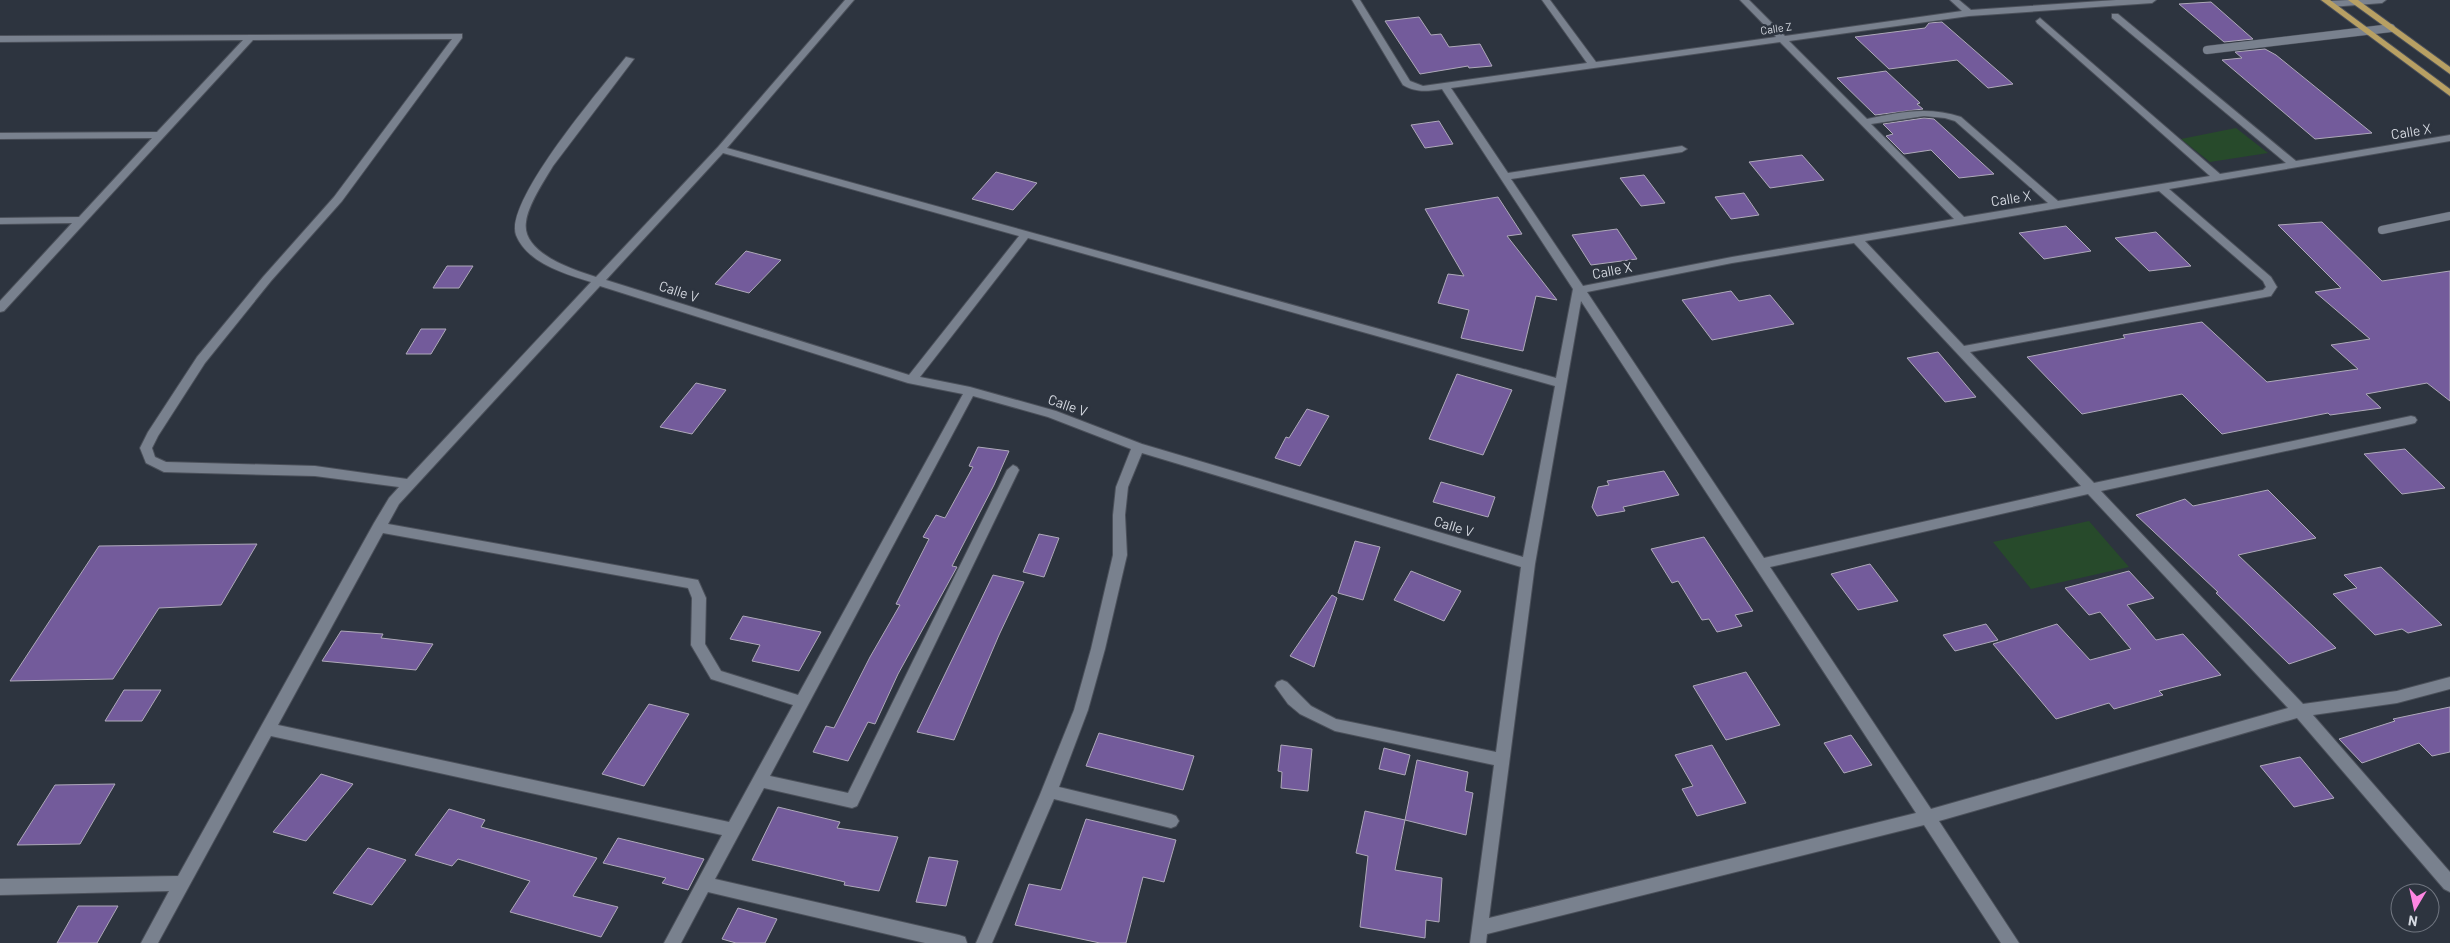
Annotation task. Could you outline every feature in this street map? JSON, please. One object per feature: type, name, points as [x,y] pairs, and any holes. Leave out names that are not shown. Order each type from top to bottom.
[{"type":"main road","points":[[2354,1],[2450,71]]},
{"type":"main road","points":[[2328,2],[2450,93]]},
{"type":"street","points":[[149,943],[394,501],[597,280],[721,149],[850,0]]},
{"type":"street","name":"Calle Z","points":[[1356,0],[1406,82],[1413,87],[1423,89],[1969,13],[2152,0]]},
{"type":"street","points":[[1546,0],[1593,65]]},
{"type":"street","points":[[1744,0],[1961,220]]},
{"type":"street","points":[[1954,0],[1969,13]]},
{"type":"street","points":[[2328,2],[2382,0]]},
{"type":"street","points":[[2114,16],[2293,164]]},
{"type":"street","points":[[2040,21],[2217,177]]},
{"type":"street","points":[[0,40],[459,36],[338,199],[267,279],[201,360],[148,442],[146,454],[156,464],[174,468],[315,471],[409,484]]},
{"type":"street","points":[[0,308],[250,38]]},
{"type":"street","name":"Calle V","points":[[629,59],[553,159],[534,189],[520,224],[523,236],[532,251],[563,269],[912,380],[970,391],[1052,414],[1138,447],[1528,564]]},
{"type":"street","points":[[1445,86],[2011,943]]},
{"type":"street","points":[[1864,122],[1915,113],[1946,114],[1958,119],[2056,205]]},
{"type":"street","points":[[0,136],[160,135]]},
{"type":"street","name":"Calle X","points":[[1578,290],[1961,220],[2161,188],[2450,138]]},
{"type":"street","points":[[721,149],[1561,384]]},
{"type":"street","points":[[1504,177],[1682,149]]},
{"type":"street","points":[[1961,350],[2267,293],[2272,287],[2267,279],[2161,188]]},
{"type":"street","points":[[0,221],[81,220]]},
{"type":"street","points":[[912,380],[1026,234]]},
{"type":"street","points":[[1857,239],[2089,489],[2300,711],[2450,884]]},
{"type":"street","points":[[1578,290],[1528,564],[1480,936],[1928,818],[2300,711],[2397,697],[2450,683]]},
{"type":"street","points":[[672,943],[970,391]]},
{"type":"street","points":[[1761,564],[2089,489],[2411,420]]},
{"type":"street","points":[[984,943],[1049,791],[1081,710],[1098,649],[1120,555],[1119,515],[1122,487],[1138,447]]},
{"type":"street","points":[[759,780],[852,802],[1013,470]]},
{"type":"street","points":[[379,527],[693,584],[699,598],[698,645],[716,675],[802,702]]},
{"type":"street","points":[[1282,686],[1292,701],[1318,719],[1335,725],[1503,760]]},
{"type":"street","points":[[267,729],[732,830]]},
{"type":"street","points":[[1049,791],[1171,821]]},
{"type":"street","points":[[0,887],[182,883]]},
{"type":"street","points":[[704,884],[959,943]]},
{"type":"lane","points":[[2207,50],[2391,28]]},
{"type":"lane","points":[[2382,230],[2450,216]]},
{"type":"green space","points":[[2236,128],[2268,153],[2210,162],[2181,139]]},
{"type":"green space","points":[[2089,521],[2129,567],[2031,589],[1993,542]]},
{"type":"building","points":[[2211,2],[2253,39],[2224,42],[2179,4]]},
{"type":"building","points":[[1419,17],[1431,35],[1441,34],[1449,47],[1480,44],[1492,66],[1469,68],[1468,66],[1420,74],[1385,21]]},
{"type":"building","points":[[1942,22],[2013,84],[1988,88],[1957,60],[1889,69],[1855,37],[1925,28],[1929,23]]},
{"type":"building","points":[[2265,49],[2276,55],[2372,133],[2315,139],[2222,60],[2242,58],[2235,52]]},
{"type":"building","points":[[1886,71],[1920,103],[1917,104],[1923,109],[1875,115],[1837,78]]},
{"type":"building","points":[[1924,118],[1934,119],[1994,174],[1959,178],[1931,150],[1904,154],[1886,136],[1893,134],[1883,124]]},
{"type":"building","points":[[1439,121],[1453,144],[1425,148],[1411,125]]},
{"type":"building","points":[[1802,155],[1824,180],[1770,188],[1749,162]]},
{"type":"building","points":[[996,172],[1037,183],[1013,210],[972,199]]},
{"type":"building","points":[[1644,175],[1665,203],[1641,206],[1620,178]]},
{"type":"building","points":[[1744,193],[1759,215],[1731,219],[1715,197]]},
{"type":"building","points":[[1498,197],[1522,234],[1507,236],[1557,300],[1536,296],[1523,351],[1461,338],[1469,310],[1438,303],[1448,274],[1464,276],[1425,209]]},
{"type":"building","points":[[2322,222],[2382,281],[2450,271],[2450,401],[2427,383],[2366,394],[2381,408],[2330,415],[2328,413],[2222,434],[2182,394],[2082,414],[2027,357],[2125,338],[2123,335],[2202,322],[2267,382],[2358,369],[2331,345],[2370,339],[2315,292],[2341,288],[2278,225]]},
{"type":"building","points":[[2066,226],[2091,251],[2044,259],[2019,233]]},
{"type":"building","points":[[1617,229],[1637,259],[1591,265],[1572,235]]},
{"type":"building","points":[[2156,232],[2191,266],[2149,271],[2115,238]]},
{"type":"building","points":[[746,251],[781,260],[749,293],[715,284]]},
{"type":"building","points":[[447,266],[473,266],[459,288],[433,288]]},
{"type":"building","points":[[1731,291],[1739,301],[1770,295],[1794,324],[1712,340],[1682,300]]},
{"type":"building","points":[[421,329],[446,329],[431,354],[406,354]]},
{"type":"building","points":[[1938,352],[1976,397],[1945,402],[1907,358]]},
{"type":"building","points":[[1457,374],[1512,390],[1483,455],[1429,439]]},
{"type":"building","points":[[696,383],[726,390],[692,434],[660,427]]},
{"type":"building","points":[[1307,409],[1329,416],[1300,466],[1275,458],[1286,437],[1289,438]]},
{"type":"building","points":[[978,447],[1009,451],[994,485],[952,566],[957,567],[898,674],[875,724],[868,722],[848,761],[813,752],[826,726],[834,728],[870,657],[900,605],[896,604],[929,539],[923,537],[936,515],[945,518],[973,467],[969,466]]},
{"type":"building","points":[[2405,449],[2445,488],[2402,494],[2364,454]]},
{"type":"building","points":[[1664,471],[1679,495],[1623,507],[1625,511],[1597,516],[1592,507],[1598,487],[1609,485],[1607,481]]},
{"type":"building","points":[[1441,482],[1495,497],[1488,517],[1433,502]]},
{"type":"building","points":[[2268,490],[2316,538],[2238,555],[2336,648],[2289,664],[2216,593],[2218,592],[2136,515],[2185,499],[2193,506]]},
{"type":"building","points":[[1039,534],[1059,538],[1044,577],[1023,572]]},
{"type":"building","points":[[1704,537],[1753,611],[1735,615],[1742,626],[1717,632],[1709,619],[1702,620],[1678,581],[1672,583],[1651,549]]},
{"type":"building","points":[[1355,541],[1380,547],[1363,600],[1338,593]]},
{"type":"building","points":[[257,544],[221,605],[159,608],[113,679],[10,681],[99,546]]},
{"type":"building","points":[[1870,564],[1898,601],[1858,610],[1831,574]]},
{"type":"building","points":[[2381,567],[2442,625],[2408,633],[2402,629],[2375,635],[2333,594],[2357,588],[2344,575]]},
{"type":"building","points":[[1411,571],[1461,591],[1444,621],[1394,600]]},
{"type":"building","points":[[2129,571],[2154,598],[2127,605],[2156,640],[2183,634],[2221,675],[2159,691],[2163,695],[2114,709],[2109,703],[2056,719],[1993,644],[2057,624],[2090,660],[2131,649],[2100,612],[2089,615],[2065,588]]},
{"type":"building","points":[[993,575],[1024,582],[954,740],[917,732]]},
{"type":"building","points":[[1332,595],[1337,598],[1314,667],[1290,656]]},
{"type":"building","points":[[743,616],[821,632],[799,671],[752,661],[760,645],[730,639]]},
{"type":"building","points":[[1986,624],[1998,640],[1955,651],[1943,635]]},
{"type":"building","points":[[341,631],[383,634],[381,638],[433,644],[416,670],[322,661]]},
{"type":"building","points":[[1746,672],[1780,725],[1726,740],[1693,686]]},
{"type":"building","points":[[124,690],[161,690],[142,721],[105,721]]},
{"type":"building","points":[[649,704],[689,714],[644,786],[602,774]]},
{"type":"building","points":[[2450,707],[2450,752],[2432,756],[2419,743],[2362,763],[2339,739],[2395,721],[2393,719]]},
{"type":"building","points":[[1099,733],[1194,756],[1183,790],[1086,766]]},
{"type":"building","points":[[1851,735],[1872,765],[1844,773],[1824,743]]},
{"type":"building","points":[[1281,745],[1312,749],[1308,791],[1281,788],[1282,772],[1278,771]]},
{"type":"building","points":[[1712,745],[1746,803],[1697,816],[1682,789],[1693,786],[1675,755]]},
{"type":"building","points":[[1384,748],[1410,755],[1405,775],[1379,769]]},
{"type":"building","points":[[2300,757],[2334,798],[2294,807],[2260,766]]},
{"type":"building","points":[[1417,760],[1468,772],[1465,791],[1473,793],[1466,835],[1405,820]]},
{"type":"building","points":[[321,774],[353,784],[306,841],[273,832]]},
{"type":"building","points":[[115,784],[80,844],[17,845],[55,785]]},
{"type":"building","points":[[778,807],[840,822],[837,828],[898,837],[879,891],[844,885],[845,882],[752,860]]},
{"type":"building","points":[[449,809],[485,820],[481,827],[597,858],[573,896],[618,907],[601,937],[510,912],[530,881],[458,859],[452,866],[415,855]]},
{"type":"building","points":[[1365,811],[1405,820],[1395,870],[1442,878],[1439,922],[1426,920],[1425,938],[1360,927],[1368,856],[1356,853]]},
{"type":"building","points":[[1086,819],[1176,840],[1164,882],[1143,877],[1126,943],[1100,943],[1015,925],[1029,884],[1061,890]]},
{"type":"building","points":[[618,838],[704,859],[688,890],[662,883],[666,878],[603,863]]},
{"type":"building","points":[[368,848],[406,860],[372,905],[333,893]]},
{"type":"building","points":[[929,857],[958,861],[946,906],[916,902]]},
{"type":"building","points":[[78,906],[118,906],[97,943],[57,943]]},
{"type":"building","points":[[738,908],[777,919],[765,943],[736,943],[722,939]]}]
